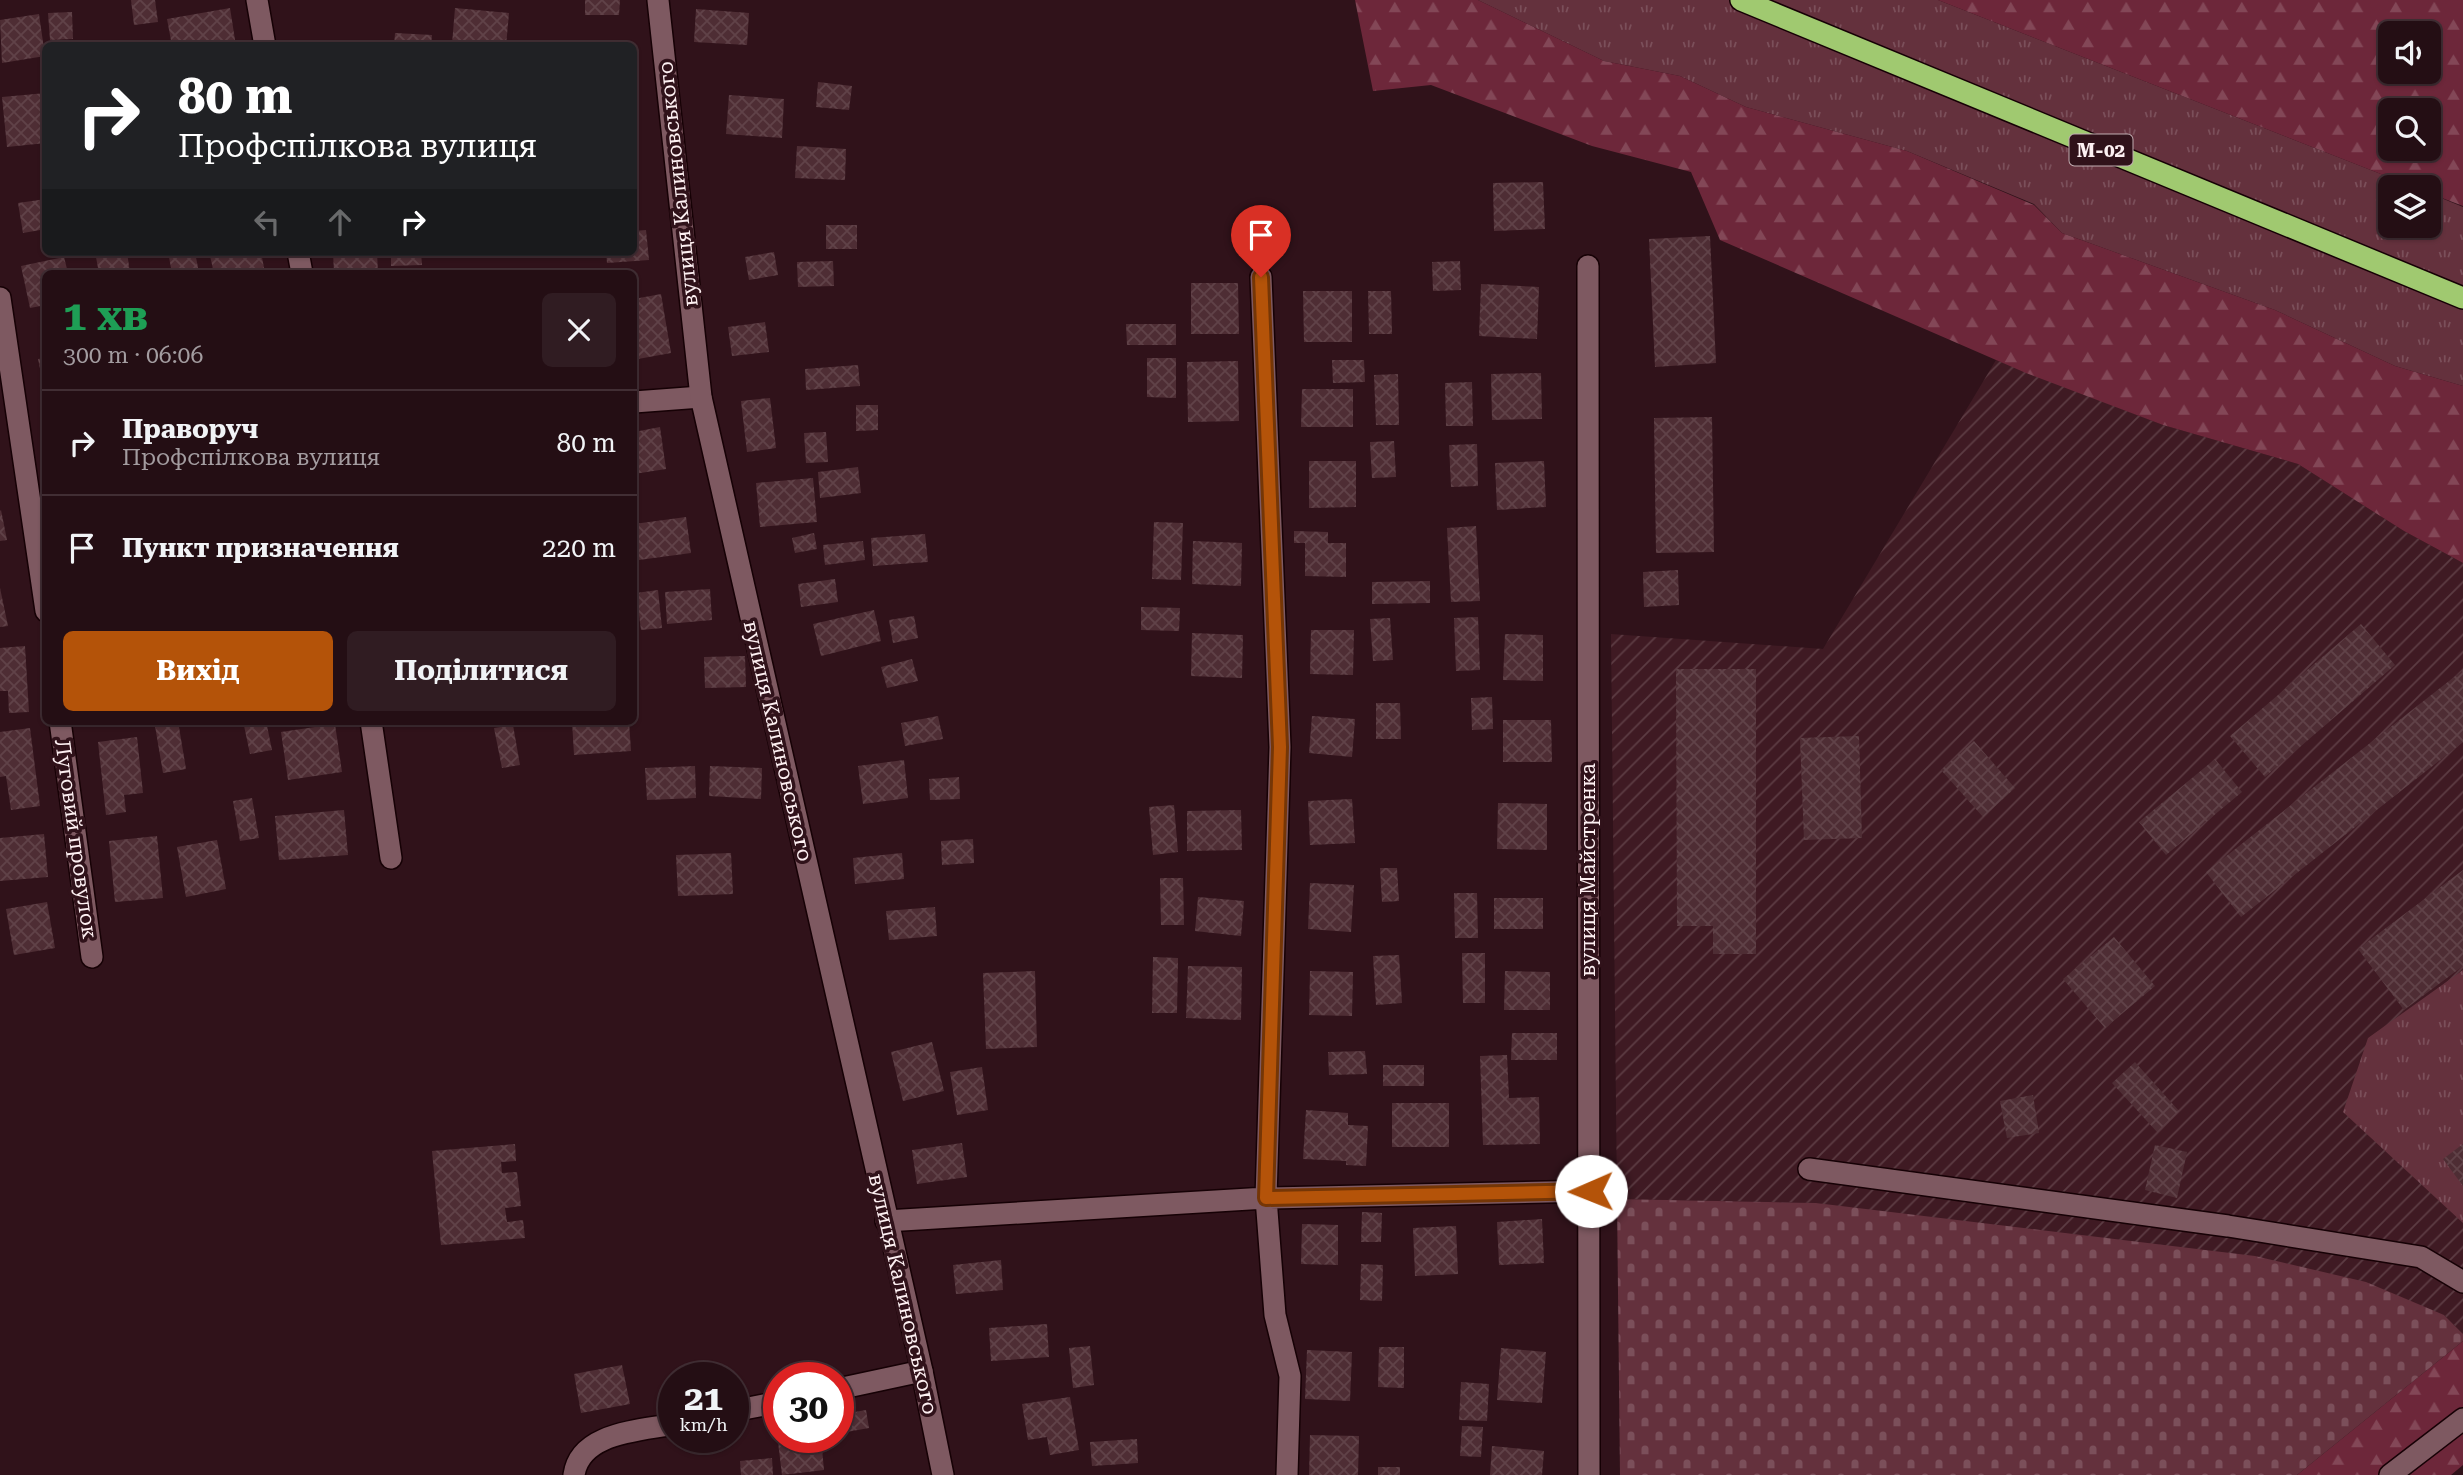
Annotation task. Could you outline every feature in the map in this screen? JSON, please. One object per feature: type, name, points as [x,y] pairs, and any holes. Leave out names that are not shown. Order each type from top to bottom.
[{"type":"highway","name":"М-02","points":[[1741,0],[2463,298]]},
{"type":"street","points":[[257,0],[264,42]]},
{"type":"street","name":"вулиця Калиновського","points":[[658,0],[701,397],[922,1371],[943,1475]]},
{"type":"street","name":"вулиця Майстренка","points":[[1588,266],[1586,580],[1591,1191],[1589,1475]]},
{"type":"street","points":[[1261,277],[1280,747],[1266,1198],[1275,1315],[1290,1376],[1287,1475]]},
{"type":"street","points":[[0,298],[42,582]]},
{"type":"street","points":[[637,402],[701,397]]},
{"type":"street","points":[[24,452],[42,450]]},
{"type":"street","name":"Луговий провулок","points":[[61,725],[92,957]]},
{"type":"street","points":[[372,725],[391,858]]},
{"type":"street","points":[[1809,1169],[2228,1226],[2421,1257],[2463,1282]]},
{"type":"street","points":[[886,1221],[1266,1198],[1591,1191]]},
{"type":"street","points":[[854,1386],[922,1371]]},
{"type":"street","points":[[2390,1475],[2463,1419]]},
{"type":"street","points":[[574,1475],[576,1463],[598,1440],[658,1427]]},
{"type":"shaded area","points":[[1996,360],[2163,425],[2298,464],[2404,531],[2463,563],[2463,1334],[2444,1315],[1816,1203],[1617,1199],[1611,634],[1823,649]]},
{"type":"green space","points":[[1355,0],[1478,0],[1604,61],[1680,76],[1746,107],[1907,151],[2034,205],[2062,233],[2275,310],[2395,366],[2463,386],[2463,563],[2404,531],[2298,464],[2163,425],[2026,373],[1720,240],[1691,172],[1592,146],[1431,85],[1373,91]]},
{"type":"green space","points":[[1478,0],[1938,0],[2383,175],[2378,175],[2378,238],[2441,238],[2441,198],[2463,207],[2463,386],[2395,366],[2275,310],[2062,233],[2034,204],[1907,151],[1746,107],[1680,76],[1604,61]]},
{"type":"green space","points":[[1938,0],[2463,0],[2463,206],[2441,198],[2441,175],[2383,175]]},
{"type":"green space","points":[[2463,970],[2463,1223],[2343,1112],[2368,1038]]},
{"type":"green space","points":[[1617,1199],[1816,1203],[2255,1256],[2366,1282],[2444,1315],[2463,1334],[2463,1341],[2297,1475],[1620,1475]]},
{"type":"green space","points":[[2463,1341],[2463,1465],[2451,1475],[2297,1475]]},
{"type":"building","points":[[131,0],[155,0],[158,22],[134,25]]},
{"type":"building","points":[[585,0],[620,0],[619,15],[585,15]]},
{"type":"building","points":[[230,8],[235,42],[171,42],[167,19]]},
{"type":"building","points":[[455,8],[509,13],[506,42],[452,42]]},
{"type":"building","points":[[696,9],[749,13],[747,45],[694,42]]},
{"type":"building","points":[[72,12],[73,39],[50,40],[48,13]]},
{"type":"building","points":[[39,14],[42,56],[2,63],[0,20]]},
{"type":"building","points":[[395,33],[432,35],[431,42],[394,42]]},
{"type":"building","points":[[818,82],[852,86],[849,110],[816,107]]},
{"type":"building","points":[[42,93],[42,143],[7,147],[2,97]]},
{"type":"building","points":[[729,95],[784,99],[782,138],[726,134]]},
{"type":"building","points":[[797,146],[846,149],[845,180],[795,178]]},
{"type":"building","points":[[1543,182],[1545,229],[1494,231],[1493,183]]},
{"type":"building","points":[[42,200],[42,230],[23,233],[18,203]]},
{"type":"building","points":[[826,225],[857,225],[857,249],[826,249]]},
{"type":"building","points":[[646,230],[649,260],[607,263],[606,256],[637,256],[637,231]]},
{"type":"building","points":[[1710,236],[1716,363],[1655,367],[1649,239]]},
{"type":"building","points":[[774,252],[778,275],[749,280],[745,257]]},
{"type":"building","points":[[96,256],[128,256],[130,270],[98,270]]},
{"type":"building","points":[[169,256],[196,256],[198,270],[171,270]]},
{"type":"building","points":[[210,256],[262,256],[264,270],[213,270]]},
{"type":"building","points":[[333,256],[377,256],[378,270],[334,270]]},
{"type":"building","points":[[391,256],[421,256],[422,265],[391,266]]},
{"type":"building","points":[[64,257],[67,270],[42,270],[42,306],[30,308],[21,266]]},
{"type":"building","points":[[833,261],[834,286],[798,287],[797,262]]},
{"type":"building","points":[[1460,261],[1461,290],[1433,291],[1432,262]]},
{"type":"building","points":[[1191,283],[1238,283],[1239,334],[1191,334]]},
{"type":"building","points":[[1481,284],[1539,287],[1537,339],[1479,336]]},
{"type":"building","points":[[1303,291],[1352,291],[1352,342],[1304,342]]},
{"type":"building","points":[[1368,291],[1391,291],[1392,334],[1369,334]]},
{"type":"building","points":[[661,294],[671,353],[638,359],[637,298]]},
{"type":"building","points":[[765,322],[769,352],[732,356],[728,327]]},
{"type":"building","points":[[1126,324],[1176,324],[1176,345],[1127,345]]},
{"type":"building","points":[[42,358],[42,378],[38,359]]},
{"type":"building","points":[[1147,358],[1176,358],[1176,398],[1147,397]]},
{"type":"building","points":[[1332,360],[1364,360],[1365,382],[1333,383]]},
{"type":"building","points":[[1238,361],[1239,421],[1188,422],[1187,362]]},
{"type":"building","points":[[858,365],[860,386],[806,390],[805,369]]},
{"type":"building","points":[[1541,373],[1542,419],[1492,420],[1491,374]]},
{"type":"building","points":[[1398,374],[1399,425],[1376,425],[1374,375]]},
{"type":"building","points":[[1472,382],[1473,426],[1446,426],[1445,383]]},
{"type":"building","points":[[1302,389],[1353,389],[1353,427],[1301,427]]},
{"type":"building","points":[[770,398],[776,448],[747,452],[741,401]]},
{"type":"building","points":[[856,405],[878,405],[878,430],[856,431]]},
{"type":"building","points":[[1712,417],[1714,552],[1656,553],[1654,418]]},
{"type":"building","points":[[660,427],[666,469],[637,474],[637,431]]},
{"type":"building","points":[[826,432],[828,462],[806,463],[804,433]]},
{"type":"building","points":[[1394,441],[1396,477],[1372,478],[1370,442]]},
{"type":"building","points":[[1477,444],[1478,486],[1451,487],[1449,445]]},
{"type":"building","points":[[1309,461],[1356,461],[1356,507],[1309,508]]},
{"type":"building","points":[[1544,461],[1546,507],[1497,510],[1495,463]]},
{"type":"building","points":[[858,467],[861,493],[820,498],[818,472]]},
{"type":"building","points":[[813,478],[817,522],[760,527],[756,483]]},
{"type":"building","points":[[0,511],[7,540],[0,541]]},
{"type":"building","points":[[686,517],[691,553],[639,560],[637,524]]},
{"type":"building","points":[[1154,522],[1183,523],[1181,580],[1152,579]]},
{"type":"building","points":[[1476,526],[1480,601],[1451,602],[1447,528]]},
{"type":"building","points":[[1294,531],[1328,532],[1328,543],[1346,543],[1346,577],[1305,576],[1305,543],[1294,543]]},
{"type":"building","points":[[814,533],[817,549],[795,553],[792,538]]},
{"type":"building","points":[[925,534],[928,562],[873,566],[871,538]]},
{"type":"building","points":[[863,541],[865,560],[825,565],[823,545]]},
{"type":"building","points":[[1193,541],[1242,543],[1241,586],[1192,584]]},
{"type":"building","points":[[1678,570],[1679,605],[1644,607],[1643,572]]},
{"type":"building","points":[[835,579],[838,602],[801,607],[798,584]]},
{"type":"building","points":[[1430,581],[1430,603],[1372,604],[1372,582]]},
{"type":"building","points":[[0,588],[8,626],[0,627]]},
{"type":"building","points":[[710,589],[712,620],[667,624],[665,592]]},
{"type":"building","points":[[658,590],[662,628],[641,630],[637,593]]},
{"type":"building","points":[[1141,607],[1180,608],[1179,631],[1141,630]]},
{"type":"building","points":[[874,610],[881,641],[821,656],[813,624]]},
{"type":"building","points":[[914,616],[918,638],[893,643],[889,620]]},
{"type":"building","points":[[1478,617],[1480,670],[1456,671],[1454,618]]},
{"type":"building","points":[[1390,618],[1393,660],[1373,661],[1370,619]]},
{"type":"building","points":[[2361,624],[2395,665],[2265,777],[2230,736]]},
{"type":"building","points":[[1311,630],[1354,630],[1353,675],[1310,674]]},
{"type":"building","points":[[1192,633],[1243,635],[1242,678],[1191,676]]},
{"type":"building","points":[[1505,634],[1543,635],[1543,681],[1503,680]]},
{"type":"building","points":[[25,646],[29,712],[9,713],[8,691],[0,691],[0,648]]},
{"type":"building","points":[[745,656],[746,687],[705,688],[704,657]]},
{"type":"building","points":[[912,659],[918,681],[887,688],[881,667]]},
{"type":"building","points":[[1676,669],[1756,669],[1756,954],[1713,954],[1713,926],[1677,926]]},
{"type":"building","points":[[2463,670],[2463,742],[2241,917],[2206,872]]},
{"type":"building","points":[[1492,697],[1493,729],[1472,730],[1471,698]]},
{"type":"building","points":[[1376,703],[1400,703],[1401,739],[1376,739]]},
{"type":"building","points":[[938,716],[943,739],[905,746],[901,723]]},
{"type":"building","points":[[1312,716],[1355,719],[1352,757],[1309,753]]},
{"type":"building","points":[[1503,720],[1551,720],[1552,762],[1503,762]]},
{"type":"building","points":[[179,725],[186,769],[163,773],[155,726]]},
{"type":"building","points":[[244,725],[267,725],[272,750],[250,754]]},
{"type":"building","points":[[335,725],[342,772],[288,780],[281,732]]},
{"type":"building","points":[[513,725],[520,765],[502,768],[494,728]]},
{"type":"building","points":[[572,725],[629,725],[631,751],[574,755]]},
{"type":"building","points":[[30,728],[40,806],[11,810],[6,776],[0,777],[0,732]]},
{"type":"building","points":[[1859,736],[1862,838],[1804,840],[1800,738]]},
{"type":"building","points":[[137,737],[143,793],[124,795],[126,812],[106,815],[98,742]]},
{"type":"building","points":[[1974,741],[2015,788],[1983,817],[1941,770]]},
{"type":"building","points":[[2215,759],[2242,792],[2166,855],[2139,822]]},
{"type":"building","points":[[904,760],[908,798],[863,804],[858,766]]},
{"type":"building","points":[[695,766],[696,798],[647,800],[645,768]]},
{"type":"building","points":[[710,766],[762,768],[761,799],[709,796]]},
{"type":"building","points":[[959,777],[960,799],[930,800],[929,779]]},
{"type":"building","points":[[252,798],[259,838],[240,841],[233,801]]},
{"type":"building","points":[[1352,799],[1355,843],[1310,845],[1308,801]]},
{"type":"building","points":[[1498,803],[1547,804],[1547,850],[1497,849]]},
{"type":"building","points":[[1174,805],[1178,852],[1153,855],[1149,807]]},
{"type":"building","points":[[344,810],[348,855],[279,860],[275,816]]},
{"type":"building","points":[[1241,810],[1242,850],[1187,851],[1187,811]]},
{"type":"building","points":[[44,834],[48,877],[0,881],[0,838]]},
{"type":"building","points":[[157,836],[163,898],[115,902],[109,841]]},
{"type":"building","points":[[973,839],[974,863],[942,865],[941,841]]},
{"type":"building","points":[[217,840],[226,889],[186,897],[177,847]]},
{"type":"building","points":[[731,853],[733,894],[678,896],[676,855]]},
{"type":"building","points":[[902,853],[904,879],[855,884],[853,858]]},
{"type":"building","points":[[1380,868],[1397,868],[1399,901],[1382,902]]},
{"type":"building","points":[[2463,870],[2463,966],[2404,1010],[2358,949]]},
{"type":"building","points":[[1160,878],[1183,878],[1184,925],[1161,925]]},
{"type":"building","points":[[1310,883],[1354,885],[1351,932],[1308,929]]},
{"type":"building","points":[[1454,893],[1477,893],[1478,938],[1455,938]]},
{"type":"building","points":[[1198,897],[1244,901],[1241,936],[1195,931]]},
{"type":"building","points":[[1494,898],[1543,898],[1543,929],[1494,929]]},
{"type":"building","points":[[47,902],[55,948],[14,955],[6,909]]},
{"type":"building","points":[[935,907],[937,936],[889,940],[886,911]]},
{"type":"building","points":[[2114,937],[2155,986],[2105,1028],[2063,979]]},
{"type":"building","points":[[1462,953],[1485,953],[1485,1003],[1463,1003]]},
{"type":"building","points":[[1399,955],[1402,1003],[1376,1005],[1373,956]]},
{"type":"building","points":[[1153,957],[1178,958],[1177,1013],[1152,1013]]},
{"type":"building","points":[[1188,966],[1242,967],[1241,1020],[1186,1018]]},
{"type":"building","points":[[1035,971],[1037,1047],[986,1049],[983,973]]},
{"type":"building","points":[[1310,971],[1353,972],[1352,1016],[1309,1015]]},
{"type":"building","points":[[1505,971],[1550,972],[1550,1010],[1504,1010]]},
{"type":"building","points":[[1512,1033],[1557,1033],[1557,1060],[1511,1060]]},
{"type":"building","points":[[932,1042],[944,1091],[903,1101],[891,1052]]},
{"type":"building","points":[[1365,1051],[1367,1074],[1329,1075],[1328,1052]]},
{"type":"building","points":[[1507,1055],[1509,1098],[1539,1097],[1540,1144],[1483,1145],[1480,1056]]},
{"type":"building","points":[[2135,1062],[2179,1111],[2157,1132],[2112,1083]]},
{"type":"building","points":[[1383,1065],[1424,1065],[1424,1086],[1383,1086]]},
{"type":"building","points":[[982,1067],[988,1110],[957,1115],[950,1072]]},
{"type":"building","points":[[2033,1095],[2039,1133],[2007,1138],[2000,1101]]},
{"type":"building","points":[[1392,1103],[1449,1103],[1449,1147],[1392,1147]]},
{"type":"building","points":[[1306,1110],[1348,1113],[1348,1125],[1368,1126],[1366,1166],[1346,1165],[1346,1161],[1303,1159]]},
{"type":"building","points":[[962,1143],[967,1177],[917,1184],[912,1150]]},
{"type":"building","points":[[515,1144],[516,1161],[501,1162],[502,1173],[517,1172],[521,1206],[505,1208],[507,1222],[523,1220],[525,1238],[441,1245],[432,1151]]},
{"type":"building","points":[[2463,1144],[2463,1186],[2443,1159]]},
{"type":"building","points":[[2155,1145],[2187,1152],[2177,1198],[2145,1190]]},
{"type":"building","points":[[1362,1212],[1382,1213],[1381,1242],[1361,1242]]},
{"type":"building","points":[[1542,1219],[1544,1263],[1499,1265],[1497,1222]]},
{"type":"building","points":[[1302,1224],[1338,1225],[1338,1265],[1301,1264]]},
{"type":"building","points":[[1456,1226],[1458,1274],[1415,1276],[1413,1228]]},
{"type":"building","points":[[1001,1260],[1003,1290],[956,1294],[953,1265]]},
{"type":"building","points":[[1361,1264],[1383,1265],[1382,1301],[1360,1300]]},
{"type":"building","points":[[1047,1324],[1049,1357],[991,1361],[989,1328]]},
{"type":"building","points":[[1090,1346],[1094,1385],[1073,1388],[1069,1348]]},
{"type":"building","points":[[1379,1347],[1404,1347],[1404,1388],[1378,1387]]},
{"type":"building","points":[[1501,1348],[1546,1352],[1542,1403],[1497,1400]]},
{"type":"building","points":[[1307,1350],[1352,1352],[1350,1401],[1305,1399]]},
{"type":"building","points":[[622,1365],[630,1404],[581,1413],[574,1374]]},
{"type":"building","points":[[1461,1382],[1489,1384],[1487,1421],[1459,1420]]},
{"type":"building","points":[[1070,1397],[1079,1450],[1050,1455],[1047,1437],[1028,1440],[1022,1404]]},
{"type":"building","points":[[866,1410],[869,1428],[854,1431],[854,1412]]},
{"type":"building","points":[[1462,1426],[1483,1427],[1481,1457],[1460,1456]]},
{"type":"building","points":[[1310,1435],[1359,1436],[1358,1475],[1309,1475]]},
{"type":"building","points":[[1137,1439],[1138,1463],[1092,1466],[1090,1442]]},
{"type":"building","points":[[1492,1446],[1544,1451],[1542,1475],[1490,1475]]},
{"type":"building","points":[[779,1453],[822,1453],[824,1470],[782,1475]]},
{"type":"building","points":[[772,1458],[773,1475],[741,1475],[740,1461]]},
{"type":"building","points":[[1378,1467],[1400,1467],[1400,1475],[1378,1475]]},
{"type":"route","points":[[1261,277],[1280,747],[1266,1198],[1591,1191]]}]
